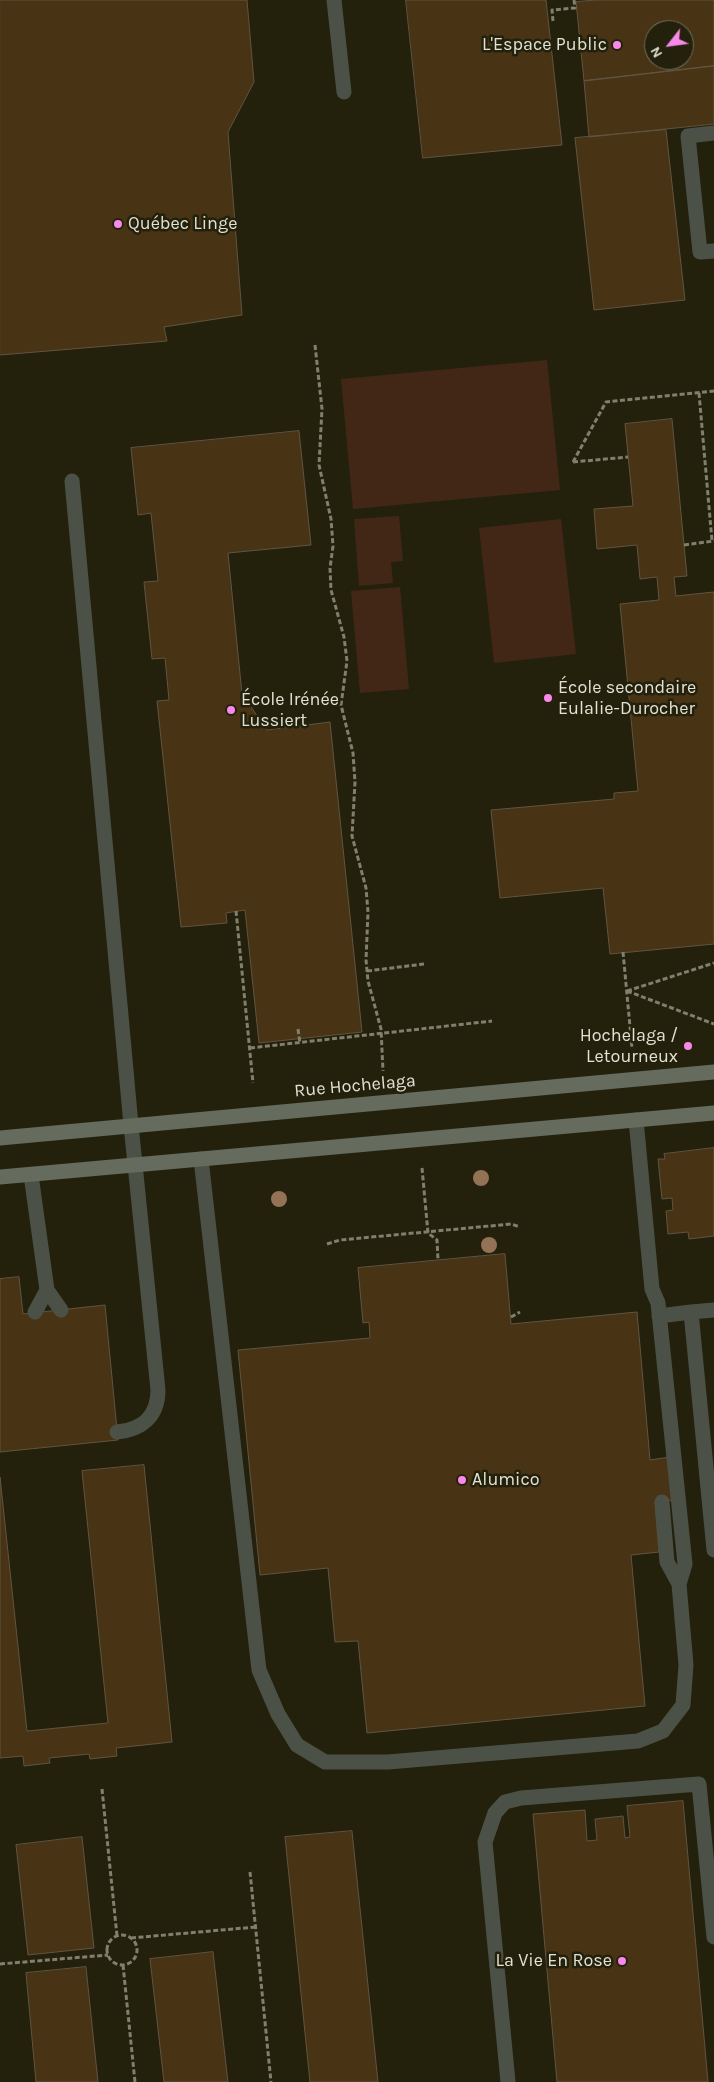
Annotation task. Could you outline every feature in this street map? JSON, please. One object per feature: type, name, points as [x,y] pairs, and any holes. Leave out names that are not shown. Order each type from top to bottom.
[{"type":"main road","name":"Rue Hochelaga","points":[[0,1138],[714,1072]]},
{"type":"main road","points":[[0,1177],[714,1113]]},
{"type":"lane","points":[[334,0],[344,92]]},
{"type":"lane","points":[[714,133],[688,136],[700,252],[714,251]]},
{"type":"lane","points":[[72,481],[158,1398],[154,1412],[144,1424],[135,1429],[117,1432]]},
{"type":"lane","points":[[636,1120],[652,1288],[658,1303],[685,1564],[678,1584]]},
{"type":"lane","points":[[201,1159],[258,1670],[278,1714],[298,1745],[325,1762],[388,1762],[638,1742],[663,1731],[683,1705],[686,1665],[678,1584],[667,1562],[662,1502]]},
{"type":"lane","points":[[31,1174],[47,1290],[61,1310]]},
{"type":"lane","points":[[35,1312],[47,1290]]},
{"type":"lane","points":[[658,1316],[714,1310]]},
{"type":"lane","points":[[692,1312],[714,1550]]},
{"type":"lane","points":[[508,2082],[485,1842],[495,1812],[504,1802],[521,1798],[699,1784],[714,1937]]},
{"type":"path","points":[[553,20],[552,10],[574,8],[574,0]]},
{"type":"path","points":[[316,345],[322,409],[319,465],[331,519],[333,546],[330,568],[331,590],[344,637],[347,661],[341,705],[352,753],[355,782],[352,836],[366,888],[368,971],[382,1035],[383,1071]]},
{"type":"path","points":[[628,457],[573,462],[606,402],[714,391]]},
{"type":"path","points":[[684,544],[713,541],[699,393]]},
{"type":"path","points":[[236,911],[253,1083]]},
{"type":"path","points":[[623,952],[632,1048]]},
{"type":"path","points":[[627,991],[714,963]]},
{"type":"path","points":[[368,971],[424,964]]},
{"type":"path","points":[[627,991],[714,1024]]},
{"type":"path","points":[[250,1048],[382,1035],[492,1021]]},
{"type":"path","points":[[298,1029],[300,1043]]},
{"type":"path","points":[[422,1168],[428,1233],[436,1240],[438,1260]]},
{"type":"path","points":[[327,1244],[340,1240],[511,1224],[520,1227]]},
{"type":"path","points":[[511,1317],[520,1312]]},
{"type":"path","points":[[102,1789],[117,1936]]},
{"type":"path","points":[[250,1872],[271,2082]]},
{"type":"path","points":[[131,1938],[134,1942],[136,1955],[132,1961],[115,1964],[108,1955],[109,1942],[117,1936],[131,1938],[256,1927]]},
{"type":"path","points":[[0,1964],[108,1955]]},
{"type":"path","points":[[123,1964],[135,2082]]},
{"type":"shaded area","points":[[547,360],[560,490],[353,509],[341,379]]},
{"type":"shaded area","points":[[399,516],[403,561],[391,562],[393,583],[359,586],[354,519]]},
{"type":"shaded area","points":[[561,519],[576,654],[494,663],[479,528]]},
{"type":"shaded area","points":[[400,587],[409,689],[360,693],[351,591]]},
{"type":"building","name":"Québec Linge","points":[[0,0],[247,0],[254,82],[228,132],[242,315],[164,327],[167,341],[0,355]]},
{"type":"building","points":[[406,0],[546,0],[562,145],[423,158]]},
{"type":"building","name":"L'Espace Public","points":[[597,0],[714,0],[714,66],[694,68],[694,20],[644,20],[644,70],[679,70],[584,81],[576,2]]},
{"type":"building","name":"L'Espace Public","points":[[714,66],[714,124],[589,137],[584,81],[694,70],[694,68]]},
{"type":"building","points":[[666,130],[685,300],[594,310],[575,138]]},
{"type":"building","points":[[672,419],[687,576],[674,577],[676,596],[714,592],[714,944],[610,954],[603,888],[500,898],[491,810],[614,799],[614,793],[638,791],[620,604],[659,600],[657,577],[640,579],[637,545],[597,549],[594,509],[633,506],[625,424]]},
{"type":"building","points":[[299,431],[311,545],[228,553],[242,694],[267,730],[330,722],[362,1032],[259,1043],[245,910],[226,913],[227,923],[181,927],[157,701],[169,700],[165,658],[152,659],[144,582],[158,581],[151,513],[138,515],[131,448]]},
{"type":"building","points":[[714,1148],[714,1236],[689,1239],[688,1232],[668,1234],[666,1211],[673,1210],[672,1198],[662,1199],[658,1159],[665,1159],[664,1154]]},
{"type":"building","name":"Alumico","points":[[505,1254],[511,1324],[637,1312],[650,1460],[670,1457],[675,1500],[655,1502],[659,1552],[631,1555],[645,1706],[367,1733],[358,1641],[335,1642],[328,1568],[260,1575],[238,1350],[370,1338],[369,1322],[363,1323],[358,1268]]},
{"type":"building","points":[[19,1277],[23,1314],[105,1305],[118,1440],[0,1452],[0,1279]]},
{"type":"building","points":[[144,1465],[172,1742],[116,1748],[117,1756],[90,1759],[89,1754],[49,1758],[50,1763],[24,1766],[23,1756],[0,1758],[0,1477],[27,1731],[108,1723],[82,1471]]},
{"type":"building","name":"La Vie En Rose","points":[[683,1801],[708,2082],[557,2082],[533,1814],[585,1810],[587,1841],[597,1840],[595,1819],[623,1816],[625,1838],[630,1837],[627,1806]]},
{"type":"building","points":[[352,1831],[378,2082],[310,2082],[285,1837]]},
{"type":"building","points":[[82,1837],[94,1948],[28,1955],[16,1845]]},
{"type":"building","points":[[213,1952],[228,2082],[164,2082],[150,1959]]},
{"type":"building","points":[[86,1967],[98,2082],[36,2082],[26,1973]]},
{"type":"place","name":"L'Espace Public","points":[[617,45]]},
{"type":"place","name":"Québec Linge","points":[[118,224]]},
{"type":"place","name":"École secondaire Eulalie-Durocher","points":[[548,698]]},
{"type":"place","name":"École Irénée Lussiert","points":[[231,710]]},
{"type":"place","name":"Hochelaga / Letourneux","points":[[688,1046]]},
{"type":"place","name":"Alumico","points":[[462,1480]]},
{"type":"place","name":"La Vie En Rose","points":[[622,1961]]}]
